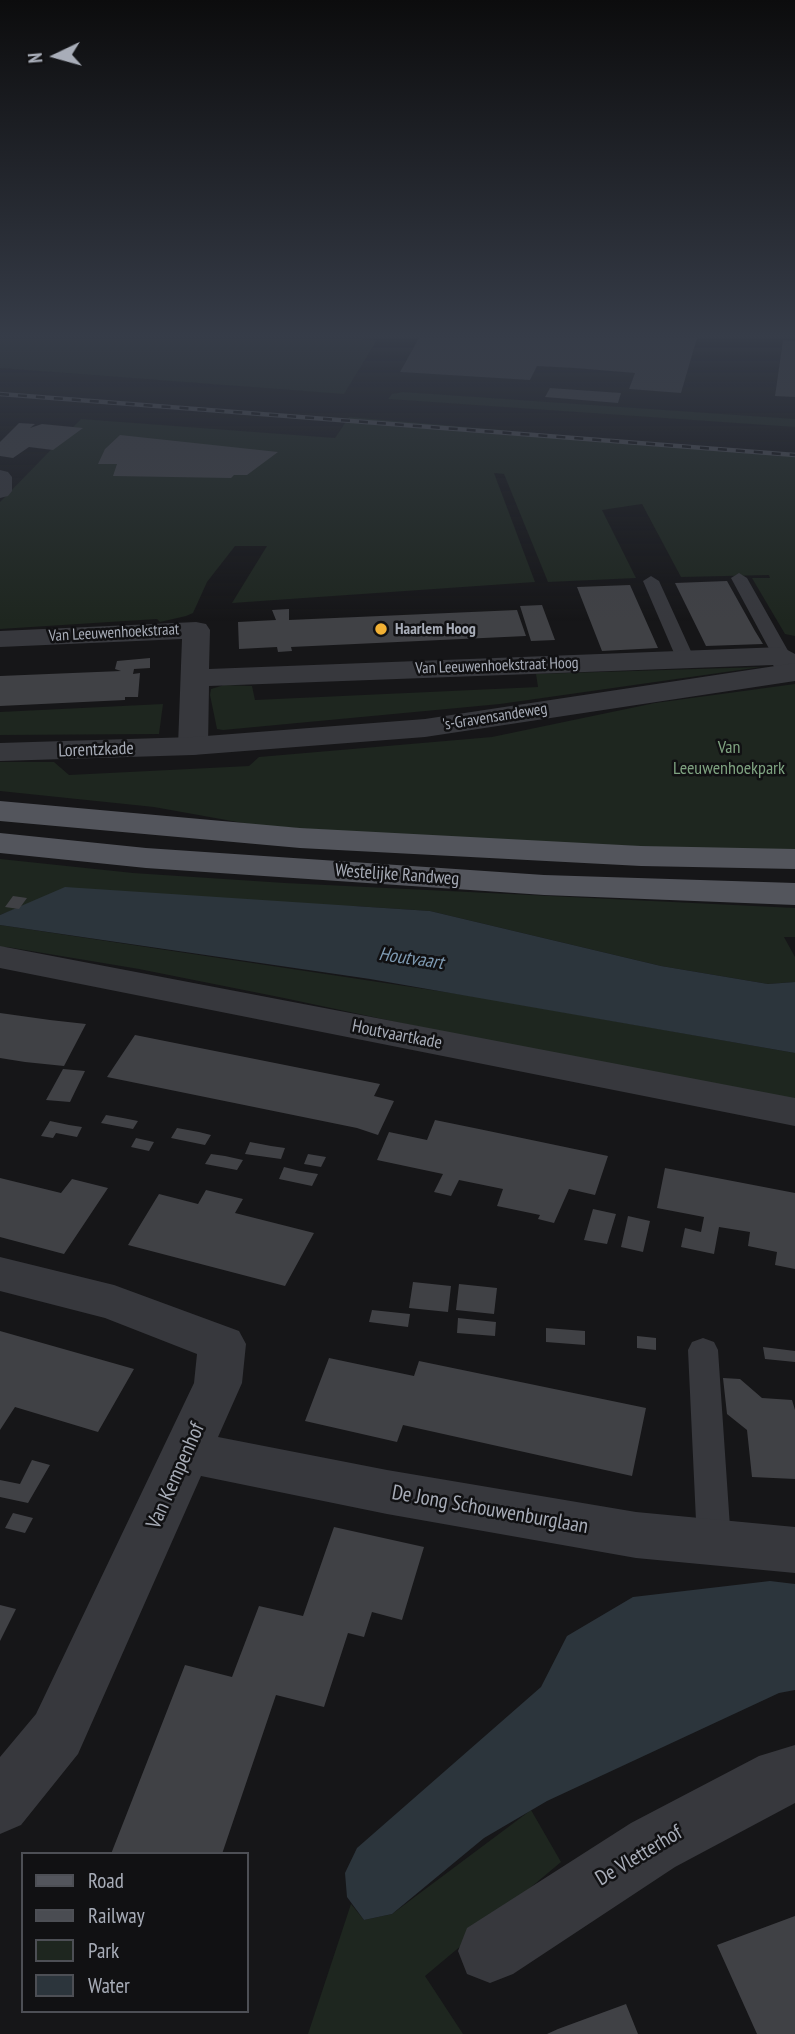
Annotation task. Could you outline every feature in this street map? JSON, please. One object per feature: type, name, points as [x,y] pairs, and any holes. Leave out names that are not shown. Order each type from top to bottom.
[{"type":"main road","name":"Westelijke Randweg","points":[[0,811],[300,838],[641,856],[795,859]]},
{"type":"main road","name":"Westelijke Randweg","points":[[0,843],[146,858],[530,884],[795,894]]},
{"type":"street","points":[[0,477],[0,491]]},
{"type":"street","name":"Van Leeuwenhoekstraat","points":[[0,639],[196,630],[193,746]]},
{"type":"street","name":"Van Leeuwenhoekstraat Hoog","points":[[194,678],[687,660],[789,666]]},
{"type":"street","name":"'s-Gravensandeweg","points":[[193,746],[425,728],[789,666]]},
{"type":"street","name":"Lorentzkade","points":[[0,752],[71,752],[193,746]]},
{"type":"street","name":"Houtvaartkade","points":[[0,957],[795,1112]]},
{"type":"street","name":"Van Kempenhof","points":[[0,1274],[114,1303],[222,1344],[218,1383],[57,1734],[0,1804]]},
{"type":"street","name":"De Jong Schouwenburglaan","points":[[188,1452],[400,1495],[636,1535],[795,1550]]},
{"type":"street","name":"De Vletterhof","points":[[490,1951],[653,1845],[780,1777],[795,1774]]},
{"type":"lane","points":[[739,578],[789,666]]},
{"type":"lane","points":[[651,581],[687,660]]},
{"type":"lane","points":[[703,1350],[714,1542]]},
{"type":"green space","points":[[67,433],[267,433],[335,438],[338,433],[536,433],[795,455],[795,636],[785,634],[752,578],[770,578],[769,575],[681,577],[642,504],[602,510],[636,578],[548,582],[504,474],[494,473],[535,582],[232,603],[267,546],[235,546],[207,582],[193,613],[186,616],[160,622],[157,619],[0,629],[0,502]]},
{"type":"green space","points":[[761,667],[500,704],[223,730],[217,729],[210,695],[211,689],[224,685],[252,686],[255,700],[538,687],[536,674]]},
{"type":"green space","name":"Van Leeuwenhoekpark","points":[[795,684],[795,853],[422,837],[254,825],[154,807],[0,791],[0,762],[54,762],[69,775],[249,766],[259,757],[492,737],[655,703]]},
{"type":"green space","points":[[163,704],[159,734],[0,735],[0,712]]},
{"type":"green space","points":[[0,859],[133,873],[285,883],[795,908],[795,937],[784,937],[795,957],[795,982],[768,984],[661,966],[430,911],[354,906],[26,905],[0,915]]},
{"type":"green space","points":[[0,925],[478,997],[795,1053],[795,1107],[139,969],[7,947],[0,949]]},
{"type":"green space","points":[[531,1810],[561,1862],[425,1976],[463,2034],[308,2034],[351,1904],[364,1920],[392,1914]]},
{"type":"water","name":"Houtvaart","points":[[65,887],[430,911],[661,966],[768,984],[795,982],[795,1053],[370,979],[0,925],[0,915]]},
{"type":"water","points":[[770,1581],[795,1584],[795,1690],[779,1693],[547,1801],[484,1838],[392,1914],[364,1920],[347,1897],[345,1873],[357,1848],[541,1687],[567,1636],[633,1597]]},
{"type":"building","points":[[9,433],[76,433],[53,450],[29,447],[13,458],[0,456],[0,442]]},
{"type":"building","points":[[120,435],[278,452],[247,475],[234,475],[231,478],[113,476],[117,464],[98,464],[105,449]]},
{"type":"building","points":[[727,581],[763,644],[706,646],[675,583]]},
{"type":"building","points":[[630,585],[658,648],[602,651],[577,587]]},
{"type":"building","points":[[542,605],[555,640],[531,641],[520,606]]},
{"type":"building","name":"Haarlem Hoog","points":[[289,609],[289,620],[517,610],[526,636],[291,647],[292,651],[278,652],[277,647],[239,649],[238,622],[276,620],[272,610]]},
{"type":"building","points":[[150,658],[150,668],[134,669],[133,674],[140,673],[138,697],[125,697],[125,700],[0,706],[0,676],[121,671],[115,669],[117,661]]},
{"type":"building","points":[[13,896],[27,898],[19,909],[5,907]]},
{"type":"building","points":[[0,1013],[86,1024],[64,1066],[25,1062],[0,1058]]},
{"type":"building","points":[[135,1035],[380,1084],[374,1096],[394,1101],[378,1135],[357,1128],[107,1077]]},
{"type":"building","points":[[63,1069],[85,1071],[70,1102],[46,1100]]},
{"type":"building","points":[[106,1115],[138,1121],[133,1129],[101,1123]]},
{"type":"building","points":[[435,1120],[608,1156],[595,1195],[569,1189],[554,1223],[538,1219],[540,1215],[497,1206],[503,1189],[459,1180],[451,1196],[434,1192],[443,1174],[377,1160],[389,1132],[427,1140]]},
{"type":"building","points":[[50,1121],[82,1127],[77,1137],[56,1133],[53,1138],[41,1136]]},
{"type":"building","points":[[177,1128],[211,1135],[205,1145],[171,1138]]},
{"type":"building","points":[[136,1138],[154,1142],[149,1151],[131,1147]]},
{"type":"building","points":[[250,1142],[285,1148],[281,1159],[245,1154]]},
{"type":"building","points":[[211,1154],[243,1160],[237,1170],[205,1164]]},
{"type":"building","points":[[308,1154],[326,1157],[321,1167],[304,1164]]},
{"type":"building","points":[[284,1167],[318,1174],[312,1186],[279,1179]]},
{"type":"building","points":[[665,1168],[795,1193],[795,1269],[775,1265],[777,1252],[748,1246],[750,1232],[719,1227],[714,1254],[681,1247],[685,1228],[701,1232],[704,1217],[657,1208]]},
{"type":"building","points":[[0,1178],[61,1193],[72,1179],[108,1188],[64,1254],[0,1237]]},
{"type":"building","points":[[206,1190],[243,1199],[235,1213],[314,1233],[285,1286],[128,1245],[159,1194],[198,1204]]},
{"type":"building","points":[[593,1209],[616,1214],[607,1244],[584,1240]]},
{"type":"building","points":[[628,1216],[650,1221],[643,1252],[621,1247]]},
{"type":"building","points":[[413,1282],[451,1286],[448,1312],[409,1308]]},
{"type":"building","points":[[459,1284],[497,1288],[494,1314],[456,1310]]},
{"type":"building","points":[[372,1310],[410,1314],[408,1327],[369,1322]]},
{"type":"building","points":[[458,1318],[496,1322],[495,1336],[457,1333]]},
{"type":"building","points":[[546,1328],[585,1331],[585,1345],[546,1342]]},
{"type":"building","points":[[0,1331],[134,1369],[98,1432],[15,1407],[0,1430]]},
{"type":"building","points":[[637,1336],[656,1338],[656,1350],[637,1348]]},
{"type":"building","points":[[763,1347],[795,1351],[795,1362],[765,1359]]},
{"type":"building","points":[[329,1358],[414,1376],[419,1361],[646,1408],[632,1476],[403,1425],[397,1442],[305,1421]]},
{"type":"building","points":[[723,1378],[740,1379],[762,1398],[792,1400],[795,1410],[795,1479],[752,1477],[747,1430],[727,1414]]},
{"type":"building","points":[[32,1460],[50,1465],[28,1503],[0,1497],[0,1480],[20,1484]]},
{"type":"building","points":[[13,1513],[33,1518],[25,1533],[5,1528]]},
{"type":"building","points":[[334,1527],[424,1547],[402,1620],[372,1612],[364,1637],[348,1633],[324,1707],[276,1695],[223,1852],[112,1852],[185,1665],[232,1677],[259,1606],[303,1616]]},
{"type":"building","points":[[0,1605],[16,1609],[0,1641]]},
{"type":"building","points":[[795,1916],[795,2034],[757,2034],[717,1945]]},
{"type":"building","points":[[626,2004],[638,2034],[547,2034],[558,2029]]},
{"type":"railway","points":[[507,433],[795,455]]},
{"type":"place","name":"Haarlem Hoog","points":[[381,629]]}]
